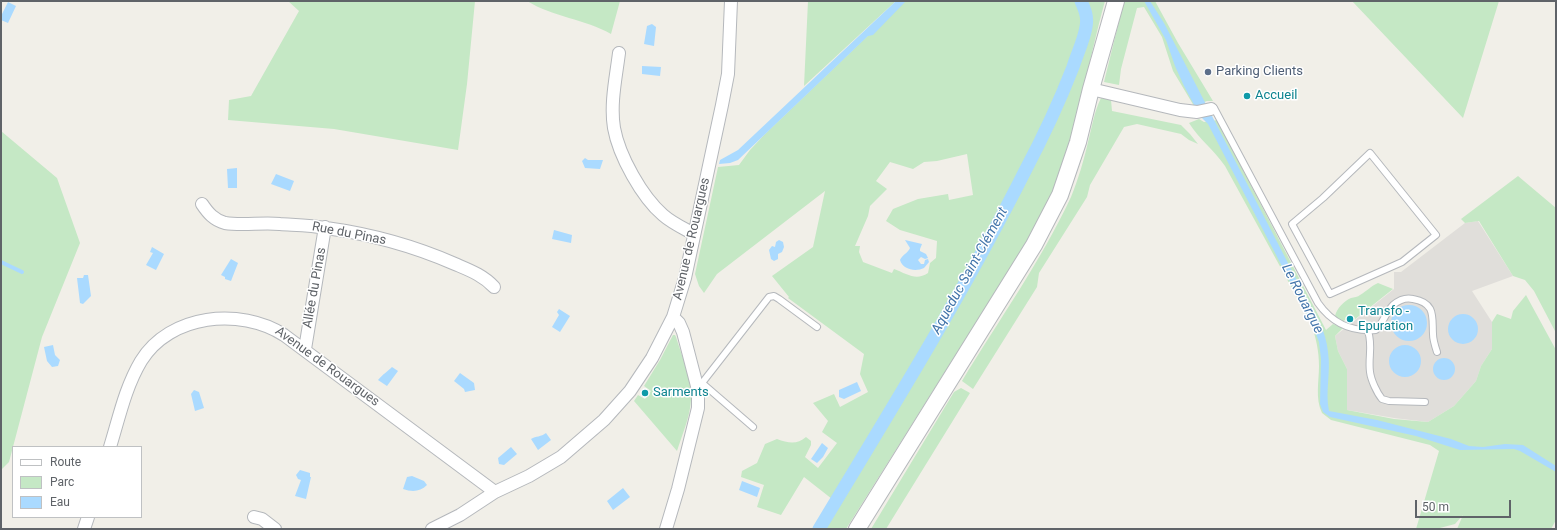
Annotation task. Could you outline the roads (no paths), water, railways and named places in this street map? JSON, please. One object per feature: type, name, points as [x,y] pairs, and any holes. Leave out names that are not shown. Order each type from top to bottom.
[{"type":"street","name":"Avenue de Rouargues","points":[[432,529],[460,514],[495,492],[529,476],[561,456],[604,420],[630,391],[652,358],[673,317],[686,278],[726,82],[731,1]]},
{"type":"street","points":[[857,529],[989,319],[1044,226],[1060,195],[1074,158],[1091,89],[1116,1]]},
{"type":"street","points":[[619,52],[613,109],[614,128],[622,151],[633,177],[654,206],[678,226],[694,234]]},
{"type":"street","points":[[1091,89],[1180,110],[1197,112],[1211,109]]},
{"type":"street","name":"Rue du Pinas","points":[[202,204],[211,216],[225,222],[325,227],[403,245],[439,257],[475,272],[487,279],[494,287]]},
{"type":"street","name":"Allée du Pinas","points":[[305,349],[325,227]]},
{"type":"street","points":[[666,529],[678,489],[698,408],[699,385],[683,332],[679,323],[673,317]]},
{"type":"street","name":"Avenue de Rouargues","points":[[110,446],[128,388],[142,360],[156,343],[193,323],[212,319],[247,320],[274,328],[305,349],[495,492]]},
{"type":"street","points":[[254,517],[262,519],[275,529]]},
{"type":"street","points":[[84,529],[88,518]]},
{"type":"lane","points":[[1211,109],[1214,108],[1318,303],[1328,316],[1346,327],[1368,331],[1376,330],[1381,325],[1392,306],[1398,300],[1405,298],[1414,299],[1424,303],[1433,314],[1433,337],[1437,352]]},
{"type":"lane","points":[[1370,153],[1436,235],[1402,262],[1330,294],[1292,224],[1323,198],[1370,153]]},
{"type":"lane","points":[[753,427],[699,385],[770,297],[774,296],[779,299],[817,326]]},
{"type":"lane","points":[[1368,331],[1371,340],[1370,372],[1377,393],[1382,399],[1389,401],[1425,402]]},
{"type":"water","points":[[896,1],[906,1],[873,35],[868,36],[738,160],[730,163],[719,164],[720,160],[738,150]]},
{"type":"water","name":"Le Rouargue","points":[[1144,1],[1150,1],[1164,23],[1320,323],[1327,344],[1329,359],[1329,411],[1377,420],[1451,439],[1469,446],[1483,447],[1505,444],[1523,445],[1556,466],[1556,472],[1514,449],[1460,450],[1416,436],[1330,417],[1323,412],[1320,404],[1321,359],[1319,342],[1312,324],[1208,124],[1200,116],[1184,86],[1166,40]]},
{"type":"water","points":[[8,2],[16,6],[8,23],[1,20],[1,16]]},
{"type":"water","points":[[652,24],[656,27],[654,46],[644,44],[647,26]]},
{"type":"water","points":[[642,66],[661,67],[660,76],[642,74]]},
{"type":"water","points":[[585,158],[588,160],[603,160],[600,169],[585,168],[582,161]]},
{"type":"water","points":[[237,168],[237,188],[228,188],[227,169]]},
{"type":"water","points":[[276,174],[294,181],[290,191],[271,184]]},
{"type":"water","points":[[554,230],[572,235],[571,243],[552,239]]},
{"type":"water","points":[[779,240],[783,242],[784,247],[782,252],[778,254],[778,259],[774,261],[771,259],[769,250],[772,246],[775,247],[776,242]]},
{"type":"water","points":[[905,240],[922,244],[920,251],[926,254],[928,258],[925,259],[921,257],[918,260],[921,264],[924,264],[925,260],[928,259],[929,262],[924,268],[914,270],[904,266],[900,260],[910,248]]},
{"type":"water","points":[[152,247],[164,254],[156,270],[146,265],[153,253],[150,252]]},
{"type":"water","points":[[231,259],[238,263],[231,281],[225,279],[225,277],[221,275]]},
{"type":"water","points":[[84,275],[88,275],[91,296],[83,304],[80,303],[77,278],[83,278]]},
{"type":"water","points":[[1409,305],[1419,308],[1424,313],[1427,323],[1424,333],[1419,338],[1409,341],[1399,338],[1394,333],[1391,323],[1394,313],[1399,308]]},
{"type":"water","points":[[559,309],[570,316],[560,332],[552,327],[559,315],[557,312]]},
{"type":"water","points":[[1463,314],[1474,318],[1478,329],[1474,340],[1463,344],[1452,340],[1448,329],[1452,318]]},
{"type":"water","points":[[53,345],[55,355],[60,360],[58,366],[52,367],[47,361],[44,347]]},
{"type":"water","points":[[1405,345],[1416,350],[1421,361],[1416,372],[1405,377],[1394,372],[1389,361],[1394,350]]},
{"type":"water","points":[[1440,358],[1448,358],[1455,365],[1455,373],[1448,380],[1440,380],[1433,373],[1433,365]]},
{"type":"water","points":[[392,367],[398,371],[387,386],[378,380]]},
{"type":"water","points":[[460,373],[474,383],[475,390],[465,392],[464,389],[454,381]]},
{"type":"water","points":[[857,382],[861,391],[844,399],[839,397],[839,390]]},
{"type":"water","points":[[194,390],[199,392],[204,408],[195,411],[191,394]]},
{"type":"water","points":[[546,433],[551,440],[538,450],[531,439]]},
{"type":"water","points":[[822,443],[828,448],[823,457],[817,463],[811,459]]},
{"type":"water","points":[[511,447],[517,454],[504,465],[499,464],[498,458]]},
{"type":"water","points":[[300,470],[310,473],[311,477],[306,499],[295,496],[301,480],[298,479],[296,475]]},
{"type":"water","points":[[412,476],[424,481],[427,485],[416,491],[403,489],[407,477]]},
{"type":"water","points":[[742,481],[760,488],[757,497],[739,490]]},
{"type":"water","points":[[623,488],[630,497],[613,510],[607,501]]},
{"type":"waterway","name":"Aqueduc Saint-Clément","points":[[819,529],[977,262],[1038,145],[1062,94],[1084,37],[1087,20],[1081,1]]},
{"type":"waterway","points":[[1,262],[22,272]]},
{"type":"place","name":"Parking Clients","points":[[1208,72]]},
{"type":"place","name":"Accueil","points":[[1247,96]]},
{"type":"place","name":"Transfo - Epuration","points":[[1350,319]]},
{"type":"place","name":"Sarments","points":[[645,393]]}]
